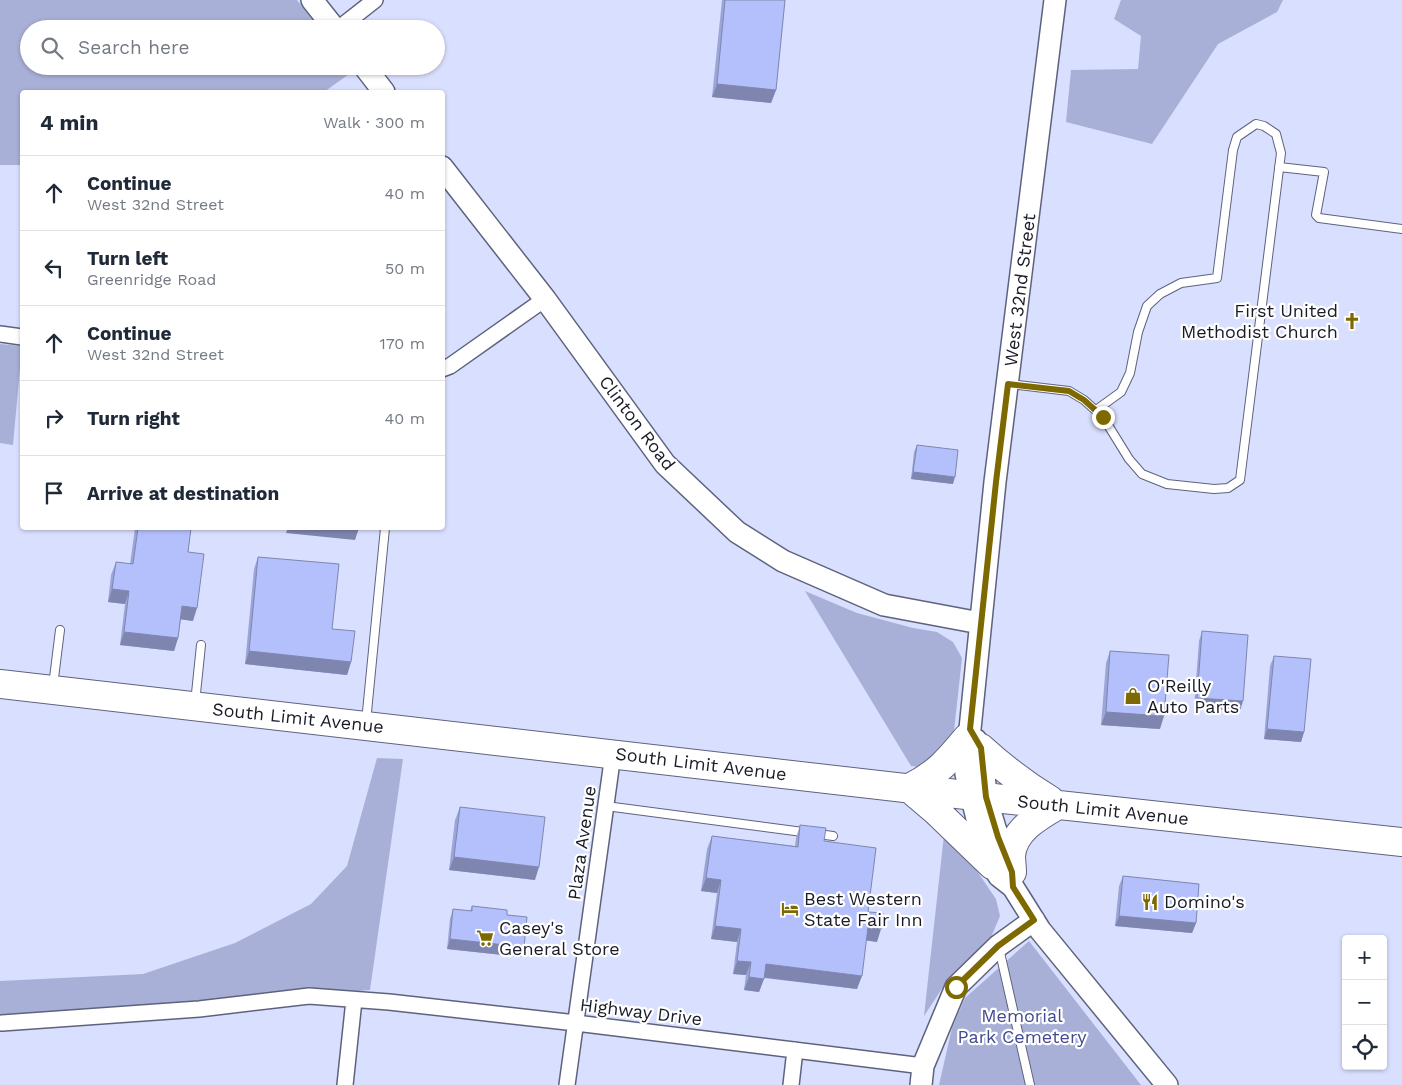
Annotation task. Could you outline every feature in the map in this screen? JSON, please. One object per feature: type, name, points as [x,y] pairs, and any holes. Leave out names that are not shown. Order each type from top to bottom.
[{"type":"highway","name":"South Limit Avenue","points":[[0,684],[978,796],[1402,842]]},
{"type":"highway","points":[[973,739],[1026,786],[1058,805],[1040,815],[1019,835],[1011,854],[1006,874],[909,788],[938,771],[973,739]]},
{"type":"street","points":[[312,0],[329,20]]},
{"type":"street","points":[[348,20],[375,0]]},
{"type":"street","name":"West 32nd Street","points":[[1055,0],[980,624],[973,739],[978,796],[998,837],[1006,874],[1040,930],[1167,1085]]},
{"type":"street","points":[[371,75],[382,90]]},
{"type":"street","name":"Clinton Road","points":[[445,171],[545,299],[665,464],[737,532],[783,561],[884,604],[980,624]]},
{"type":"street","points":[[445,368],[545,299]]},
{"type":"street","points":[[0,334],[20,336]]},
{"type":"street","name":"Plaza Avenue","points":[[567,1085],[613,754]]},
{"type":"street","points":[[922,1076],[956,987],[998,946],[1034,920]]},
{"type":"street","name":"Highway Drive","points":[[2,1023],[199,1008],[309,996],[576,1023],[795,1050],[922,1076]]},
{"type":"street","points":[[345,1085],[354,1000]]},
{"type":"street","points":[[791,1085],[795,1050]]},
{"type":"lane","points":[[1008,384],[1069,391],[1084,400],[1103,417],[1129,459],[1142,474],[1167,484],[1214,489],[1228,488],[1240,480],[1281,153],[1276,134],[1264,126],[1256,124],[1236,137],[1218,278],[1181,283],[1160,294],[1147,306],[1138,332],[1130,373],[1121,392],[1096,410]]},
{"type":"lane","points":[[1279,167],[1324,172],[1316,216],[1319,218],[1402,229]]},
{"type":"lane","points":[[366,726],[385,530]]},
{"type":"lane","points":[[53,690],[60,630]]},
{"type":"lane","points":[[194,706],[201,645]]},
{"type":"lane","points":[[606,806],[833,836]]},
{"type":"lane","points":[[998,946],[1030,1085]]},
{"type":"green space","points":[[0,0],[297,0],[312,20],[20,20],[20,75],[348,75],[327,90],[20,90],[20,165],[0,165]]},
{"type":"green space","points":[[1121,0],[1283,0],[1277,12],[1218,44],[1152,144],[1066,122],[1071,70],[1138,69],[1141,36],[1114,19]]},
{"type":"green space","points":[[0,344],[20,346],[20,368],[13,445],[0,443]]},
{"type":"green space","points":[[805,591],[857,613],[913,628],[937,632],[953,642],[962,658],[953,740],[928,768],[911,766]]},
{"type":"green space","points":[[377,758],[403,759],[370,990],[4,1020],[2,1032],[0,1032],[0,981],[143,974],[235,943],[311,904],[347,866]]},
{"type":"green space","points":[[944,835],[966,855],[996,899],[1000,916],[989,942],[949,978],[924,1016]]},
{"type":"green space","name":"Memorial Park Cemetery","points":[[1029,941],[1141,1085],[939,1085],[952,1028],[965,998]]},
{"type":"building","points":[[725,0],[785,0],[776,90],[717,84]]},
{"type":"building","points":[[917,445],[958,450],[955,477],[913,472]]},
{"type":"building","points":[[138,530],[191,530],[188,552],[204,554],[197,608],[182,606],[178,638],[124,632],[129,591],[112,589],[116,562],[133,564]]},
{"type":"building","points":[[258,557],[339,564],[332,629],[355,631],[351,662],[249,651]]},
{"type":"building","points":[[1202,631],[1248,635],[1243,701],[1197,698]]},
{"type":"building","name":"O'Reilly Auto Parts","points":[[1110,651],[1169,655],[1164,716],[1106,712]]},
{"type":"building","points":[[1274,656],[1311,659],[1304,732],[1267,729]]},
{"type":"building","points":[[460,807],[545,817],[539,867],[454,857]]},
{"type":"building","name":"Best Western State Fair Inn","points":[[800,825],[826,828],[824,841],[876,848],[868,912],[883,913],[881,929],[868,927],[862,976],[766,964],[764,979],[749,977],[751,962],[737,961],[741,929],[715,926],[721,880],[706,878],[712,836],[798,847]]},
{"type":"building","points":[[1123,876],[1199,884],[1196,923],[1119,916]]},
{"type":"building","name":"Casey's General Store","points":[[472,906],[507,910],[507,915],[527,917],[524,947],[450,939],[453,909],[472,911]]},
{"type":"place","name":"First United Methodist Church","points":[[1352,321]]},
{"type":"place","name":"O'Reilly Auto Parts","points":[[1133,696]]},
{"type":"place","name":"Domino's","points":[[1150,902]]},
{"type":"place","name":"Best Western State Fair Inn","points":[[790,909]]},
{"type":"place","name":"Casey's General Store","points":[[485,938]]},
{"type":"route","points":[[956,987],[998,946],[1034,920],[1013,887],[1012,872],[992,820],[986,797],[981,748],[970,729],[980,624],[1008,384],[1069,391],[1084,400],[1103,417]]}]
